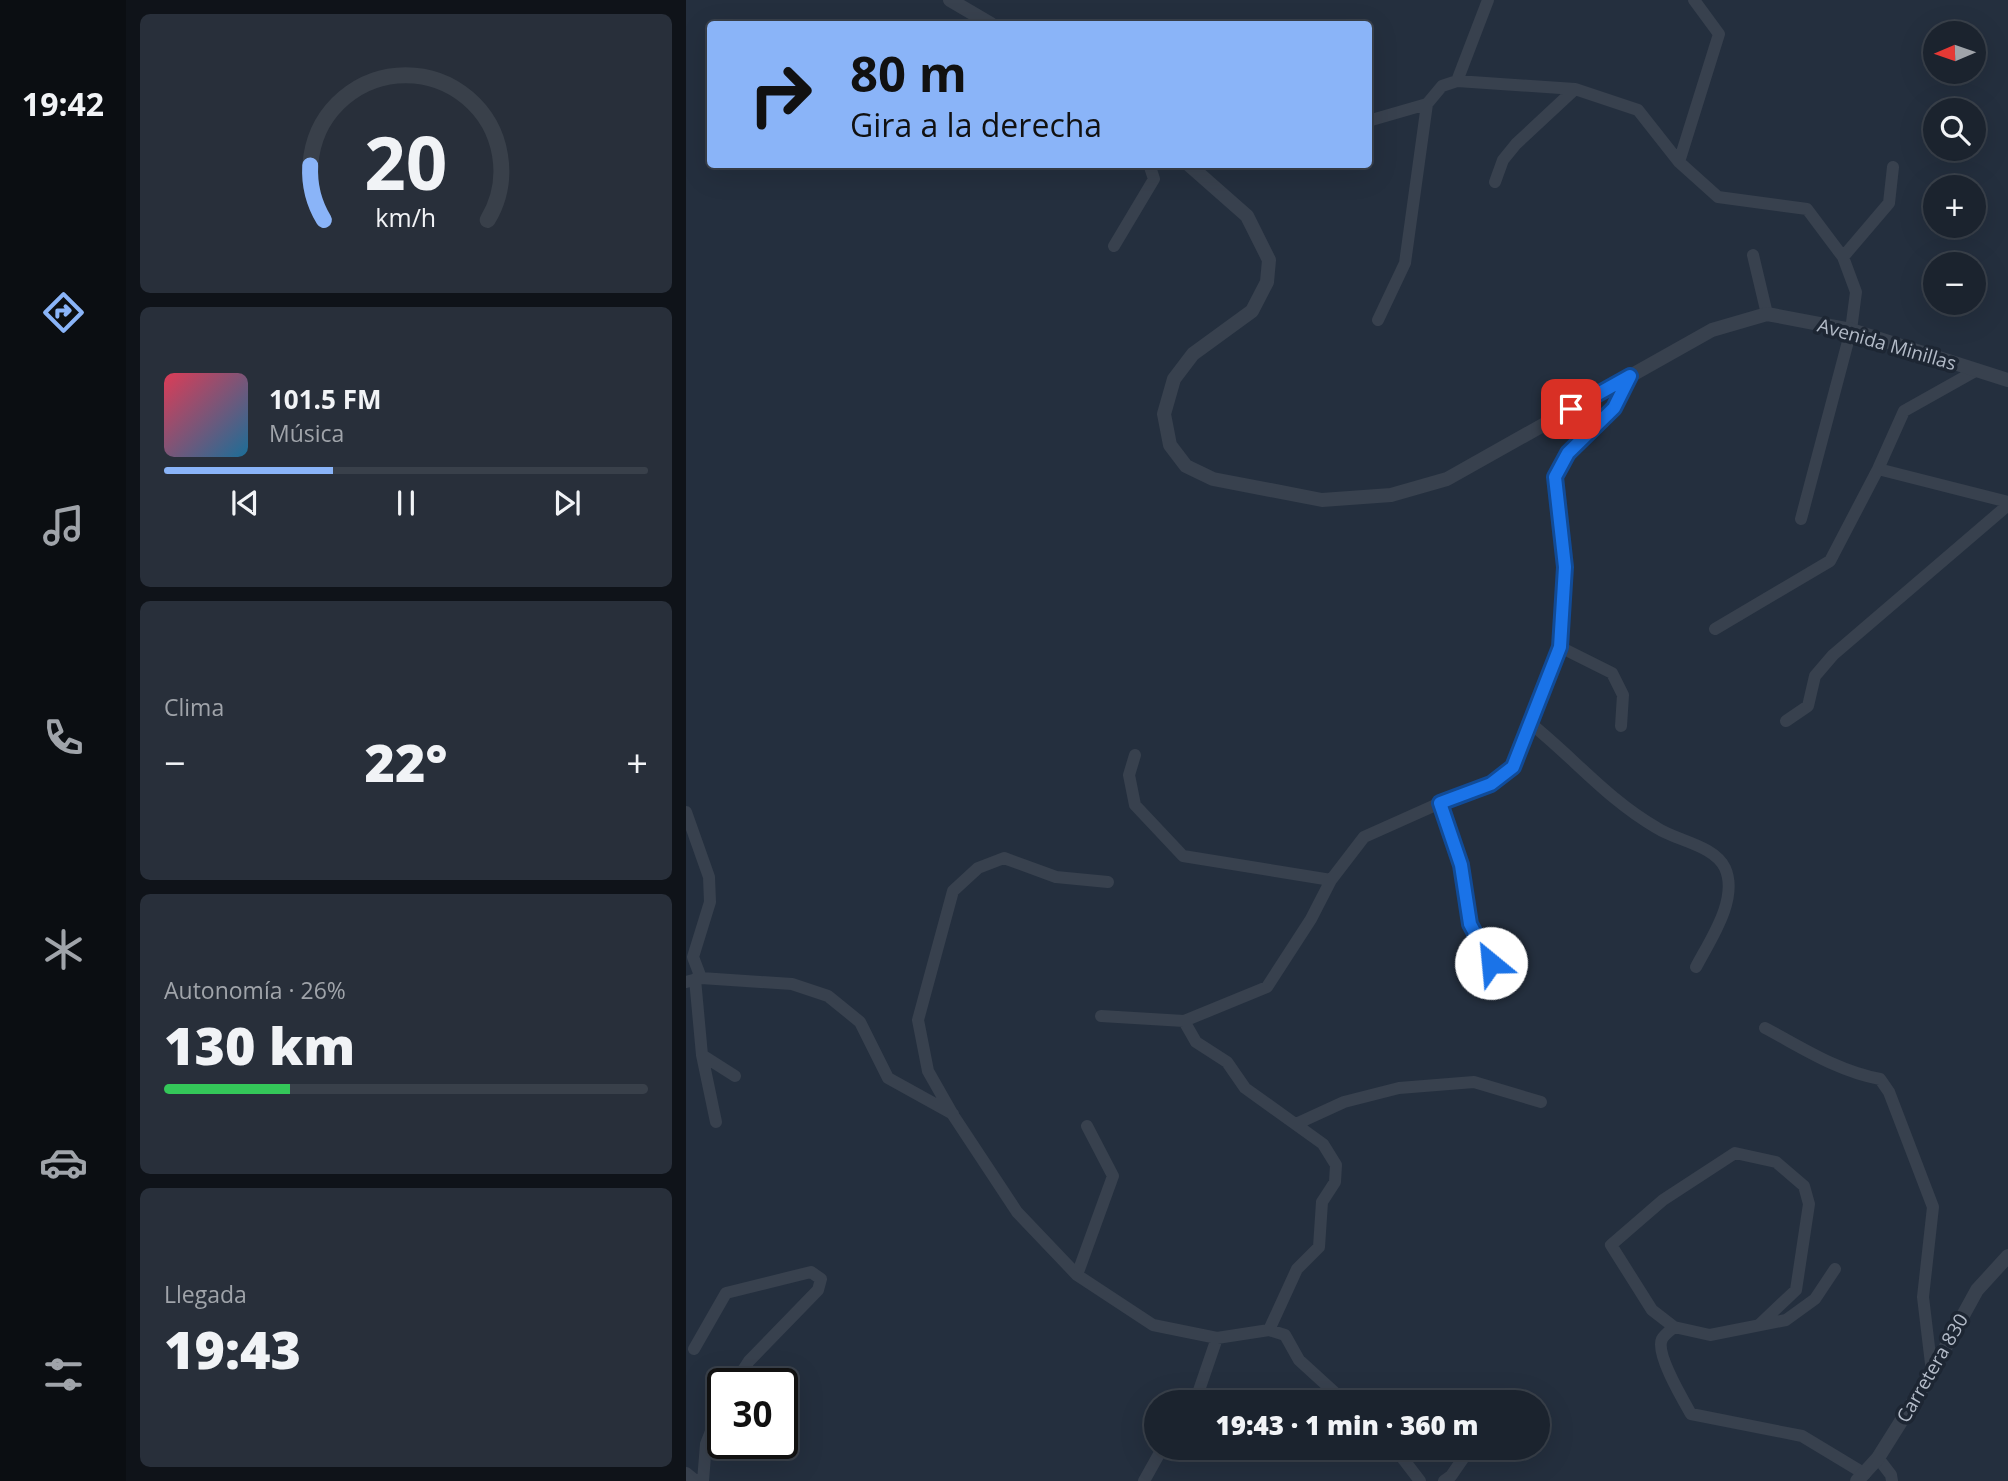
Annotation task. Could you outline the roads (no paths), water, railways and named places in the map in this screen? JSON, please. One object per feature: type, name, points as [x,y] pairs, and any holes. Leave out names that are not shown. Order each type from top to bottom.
[{"type":"street","points":[[950,0],[986,21]]},
{"type":"street","points":[[1457,80],[1488,0]]},
{"type":"street","points":[[1679,162],[1719,34],[1694,0]]},
{"type":"street","points":[[1378,320],[1405,262],[1427,104],[1442,86],[1457,80],[1575,89],[1638,110],[1679,162],[1718,197],[1807,209],[1843,257],[1856,292],[1851,330],[1801,519]]},
{"type":"street","points":[[1495,182],[1503,160],[1575,89]]},
{"type":"street","points":[[1372,120],[1427,104]]},
{"type":"street","points":[[1843,257],[1889,203],[1893,167]]},
{"type":"street","points":[[1114,246],[1154,179],[1150,168]]},
{"type":"street","name":"Avenida Minillas","points":[[1193,168],[1247,216],[1269,260],[1268,282],[1252,311],[1193,355],[1174,379],[1164,414],[1170,445],[1186,466],[1213,479],[1322,500],[1391,495],[1447,479],[1712,330],[1766,314],[1851,330],[2008,380]]},
{"type":"street","points":[[1753,255],[1766,314]]},
{"type":"street","points":[[1716,629],[1830,561],[1878,469],[1904,411],[1977,370]]},
{"type":"street","points":[[1101,1016],[1184,1021],[1266,987],[1311,919],[1331,880],[1364,837],[1440,803],[1491,784],[1513,767],[1560,647],[1565,567],[1555,477],[1568,453],[1614,408],[1630,376]]},
{"type":"street","points":[[1878,469],[2008,504]]},
{"type":"street","points":[[1786,721],[1808,706],[1815,676],[1833,655],[2008,504]]},
{"type":"street","points":[[1560,647],[1612,673],[1623,695],[1621,726]]},
{"type":"street","points":[[1530,723],[1583,769],[1601,789],[1634,815],[1670,836],[1713,853],[1724,868],[1728,887],[1722,919],[1696,967]]},
{"type":"street","points":[[1135,755],[1129,775],[1135,804],[1183,856],[1331,880]]},
{"type":"street","points":[[1440,803],[1461,865],[1470,924],[1491,963]]},
{"type":"street","points":[[686,812],[709,877],[710,902],[693,957],[702,1055],[716,1122]]},
{"type":"street","points":[[1108,882],[1056,877],[1004,858],[978,867],[953,891],[918,1020],[928,1071],[953,1115],[1017,1212],[1077,1275],[1153,1325],[1217,1338],[1269,1330],[1284,1335],[1299,1360],[1332,1390]]},
{"type":"street","points":[[694,980],[792,984],[828,996],[860,1022],[888,1078],[953,1115]]},
{"type":"street","points":[[1184,1021],[1196,1042],[1227,1062],[1245,1088],[1323,1144],[1336,1165],[1335,1182],[1322,1202],[1320,1247],[1297,1269],[1269,1330]]},
{"type":"street","points":[[1765,1028],[1820,1059],[1850,1072],[1880,1079],[1889,1092],[1933,1207],[1923,1297],[1932,1372]]},
{"type":"street","points":[[702,1055],[735,1076]]},
{"type":"street","points":[[1296,1124],[1344,1102],[1399,1088],[1474,1082],[1541,1102]]},
{"type":"street","points":[[1077,1275],[1113,1176],[1087,1126]]},
{"type":"street","points":[[1760,1324],[1796,1290],[1809,1204],[1804,1186],[1776,1162],[1735,1153],[1662,1200],[1611,1245],[1652,1310],[1674,1327],[1710,1335],[1786,1320],[1815,1299],[1835,1269]]},
{"type":"street","name":"Carretera 830","points":[[1861,1477],[1878,1458],[1932,1372],[1977,1290],[2008,1256]]},
{"type":"street","points":[[694,1349],[726,1293],[811,1272],[821,1279],[818,1290],[744,1368]]},
{"type":"street","points":[[1674,1327],[1662,1338],[1660,1349],[1679,1394],[1691,1414],[1802,1436],[1861,1477]]},
{"type":"street","points":[[1199,1390],[1217,1338]]},
{"type":"street","points":[[703,1481],[707,1441]]},
{"type":"street","points":[[1878,1458],[1891,1475],[1892,1481]]},
{"type":"street","points":[[1144,1481],[1156,1460]]},
{"type":"street","points":[[1404,1460],[1420,1481]]},
{"type":"street","points":[[1444,1481],[1462,1460]]},
{"type":"street","points":[[686,1473],[696,1481]]}]
